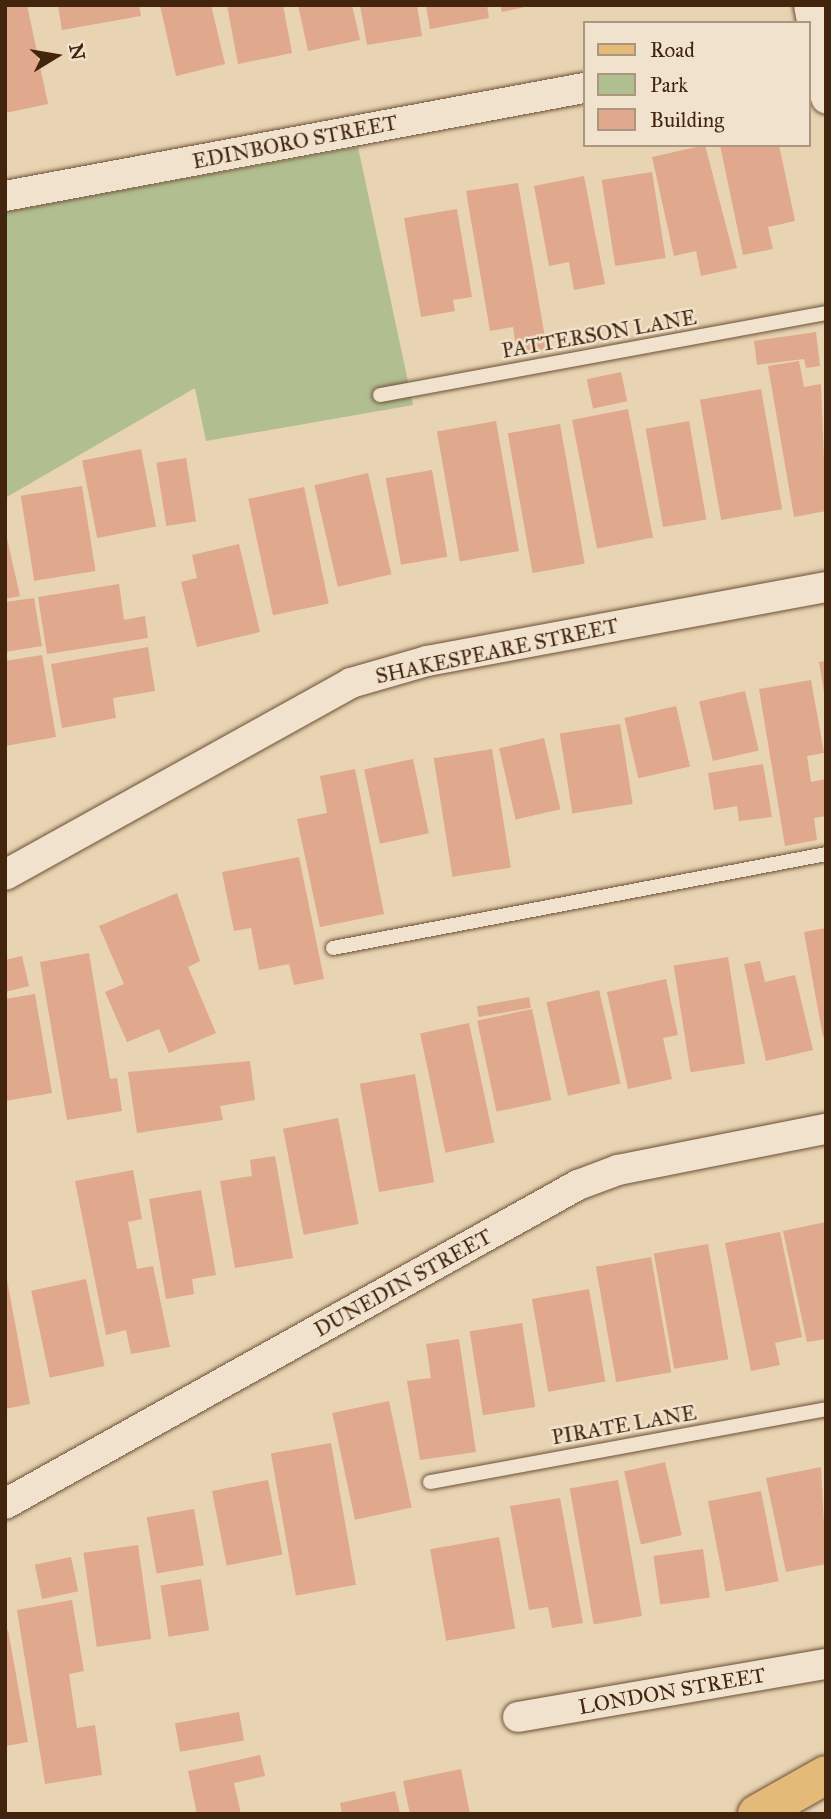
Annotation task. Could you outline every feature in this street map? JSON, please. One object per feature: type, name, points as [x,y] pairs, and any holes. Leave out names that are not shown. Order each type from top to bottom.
[{"type":"main road","points":[[757,1814],[826,1774]]},
{"type":"street","points":[[808,5],[826,98]]},
{"type":"street","name":"EDINBORO STREET","points":[[5,196],[582,88]]},
{"type":"street","name":"SHAKESPEARE STREET","points":[[5,875],[351,683],[427,662],[826,587]]},
{"type":"street","name":"DUNEDIN STREET","points":[[5,1504],[578,1185],[618,1170],[826,1129]]},
{"type":"street","name":"LONDON STREET","points":[[519,1717],[826,1664]]},
{"type":"lane","name":"PATTERSON LANE","points":[[380,395],[826,313]]},
{"type":"lane","points":[[333,948],[826,854]]},
{"type":"lane","name":"PIRATE LANE","points":[[430,1482],[826,1409]]},
{"type":"green space","points":[[358,147],[413,405],[206,441],[195,388],[5,498],[5,212]]},
{"type":"building","points":[[5,5],[27,5],[48,104],[5,113]]},
{"type":"building","points":[[58,5],[139,5],[141,16],[62,30]]},
{"type":"building","points":[[160,5],[211,5],[225,64],[176,76]]},
{"type":"building","points":[[227,5],[283,5],[292,53],[238,64]]},
{"type":"building","points":[[298,5],[352,5],[360,40],[308,51]]},
{"type":"building","points":[[360,5],[417,5],[422,36],[367,45]]},
{"type":"building","points":[[426,5],[487,5],[489,18],[430,29]]},
{"type":"building","points":[[500,5],[529,5],[529,6],[502,12]]},
{"type":"building","points":[[706,147],[737,268],[701,276],[696,251],[674,256],[652,157]]},
{"type":"building","points":[[720,147],[779,147],[795,221],[768,227],[773,249],[743,255]]},
{"type":"building","points":[[652,172],[666,258],[615,266],[602,180]]},
{"type":"building","points":[[584,176],[605,284],[574,290],[569,262],[549,266],[534,186]]},
{"type":"building","points":[[518,183],[547,349],[517,354],[513,327],[490,331],[466,191]]},
{"type":"building","points":[[457,209],[472,297],[453,300],[455,311],[421,317],[404,218]]},
{"type":"building","points":[[816,332],[820,366],[806,368],[804,359],[757,365],[754,341]]},
{"type":"building","points":[[799,361],[804,387],[821,384],[826,511],[794,517],[768,366]]},
{"type":"building","points":[[621,372],[627,401],[593,409],[587,379]]},
{"type":"building","points":[[761,389],[782,509],[721,520],[700,400]]},
{"type":"building","points":[[628,409],[653,538],[597,548],[572,420]]},
{"type":"building","points":[[496,421],[519,551],[460,561],[437,431]]},
{"type":"building","points":[[689,421],[706,519],[663,527],[646,429]]},
{"type":"building","points":[[560,424],[585,564],[532,573],[508,433]]},
{"type":"building","points":[[141,449],[156,527],[97,538],[82,460]]},
{"type":"building","points":[[186,458],[196,521],[166,526],[156,463]]},
{"type":"building","points":[[432,470],[447,557],[401,565],[386,478]]},
{"type":"building","points":[[368,473],[391,574],[338,587],[314,485]]},
{"type":"building","points":[[82,486],[95,571],[34,581],[21,496]]},
{"type":"building","points":[[304,487],[329,603],[273,615],[248,499]]},
{"type":"building","points":[[5,530],[20,596],[5,599]]},
{"type":"building","points":[[239,544],[260,632],[197,647],[181,582],[197,578],[192,555]]},
{"type":"building","points":[[119,584],[124,620],[145,616],[148,638],[47,654],[38,597]]},
{"type":"building","points":[[34,598],[42,646],[5,652],[5,602]]},
{"type":"building","points":[[148,647],[155,691],[113,698],[116,718],[62,728],[51,664]]},
{"type":"building","points":[[42,655],[56,737],[5,746],[5,661]]},
{"type":"building","points":[[826,661],[826,692],[824,692],[819,662]]},
{"type":"building","points":[[811,680],[824,753],[807,756],[811,782],[826,779],[826,816],[814,818],[817,840],[785,846],[759,689]]},
{"type":"building","points":[[745,691],[759,750],[713,761],[699,702]]},
{"type":"building","points":[[676,706],[690,766],[638,778],[624,718]]},
{"type":"building","points":[[620,724],[633,804],[572,814],[560,734]]},
{"type":"building","points":[[544,738],[560,809],[516,819],[499,748]]},
{"type":"building","points":[[492,749],[511,868],[452,877],[434,758]]},
{"type":"building","points":[[413,759],[429,833],[380,844],[364,769]]},
{"type":"building","points":[[763,764],[772,817],[739,821],[737,806],[714,810],[708,773]]},
{"type":"building","points":[[355,769],[384,914],[320,927],[297,819],[327,813],[320,776]]},
{"type":"building","points":[[299,857],[324,979],[294,985],[289,964],[259,970],[251,928],[234,931],[222,872]]},
{"type":"building","points":[[177,893],[200,961],[188,967],[216,1033],[169,1053],[159,1029],[127,1042],[105,992],[124,984],[99,926]]},
{"type":"building","points":[[826,928],[826,1036],[823,1037],[804,932]]},
{"type":"building","points":[[89,953],[110,1079],[117,1078],[122,1111],[67,1120],[40,962]]},
{"type":"building","points":[[22,956],[29,986],[5,992],[5,960]]},
{"type":"building","points":[[728,957],[745,1064],[691,1072],[674,966]]},
{"type":"building","points":[[760,961],[765,982],[795,975],[813,1050],[766,1061],[744,964]]},
{"type":"building","points":[[666,979],[678,1035],[663,1038],[672,1079],[628,1089],[607,992]]},
{"type":"building","points":[[599,990],[621,1084],[568,1096],[546,1002]]},
{"type":"building","points":[[35,994],[52,1093],[5,1101],[5,999]]},
{"type":"building","points":[[529,997],[531,1008],[479,1017],[477,1006]]},
{"type":"building","points":[[532,1009],[551,1100],[497,1112],[477,1021]]},
{"type":"building","points":[[469,1023],[494,1142],[445,1153],[420,1033]]},
{"type":"building","points":[[250,1061],[255,1100],[220,1106],[223,1120],[137,1133],[128,1072]]},
{"type":"building","points":[[415,1074],[434,1182],[379,1192],[360,1084]]},
{"type":"building","points":[[338,1118],[359,1224],[304,1235],[283,1129]]},
{"type":"building","points":[[275,1156],[293,1258],[235,1268],[220,1181],[252,1176],[250,1160]]},
{"type":"building","points":[[133,1170],[142,1219],[128,1222],[137,1269],[153,1266],[170,1347],[131,1354],[126,1330],[106,1335],[75,1181]]},
{"type":"building","points":[[201,1190],[216,1275],[192,1279],[194,1294],[166,1299],[149,1199]]},
{"type":"building","points":[[826,1222],[826,1339],[807,1342],[783,1231]]},
{"type":"building","points":[[780,1232],[802,1337],[775,1343],[780,1365],[751,1371],[725,1243]]},
{"type":"building","points":[[708,1244],[728,1359],[674,1369],[654,1254]]},
{"type":"building","points":[[651,1257],[671,1372],[616,1382],[596,1267]]},
{"type":"building","points":[[5,1269],[30,1404],[5,1409]]},
{"type":"building","points":[[86,1279],[105,1366],[50,1378],[31,1291]]},
{"type":"building","points":[[589,1289],[605,1382],[548,1392],[532,1299]]},
{"type":"building","points":[[522,1323],[535,1407],[483,1415],[470,1331]]},
{"type":"building","points":[[459,1339],[476,1452],[420,1460],[407,1381],[431,1378],[426,1344]]},
{"type":"building","points":[[389,1401],[412,1508],[355,1520],[332,1413]]},
{"type":"building","points":[[331,1443],[356,1585],[296,1595],[271,1454]]},
{"type":"building","points":[[665,1462],[682,1535],[641,1545],[624,1471]]},
{"type":"building","points":[[821,1467],[826,1564],[786,1572],[766,1478]]},
{"type":"building","points":[[268,1480],[283,1555],[227,1565],[212,1491]]},
{"type":"building","points":[[618,1480],[642,1616],[594,1624],[570,1489]]},
{"type":"building","points":[[761,1491],[779,1581],[726,1592],[708,1501]]},
{"type":"building","points":[[560,1498],[583,1623],[552,1628],[548,1607],[529,1610],[510,1506]]},
{"type":"building","points":[[194,1509],[204,1565],[157,1573],[147,1517]]},
{"type":"building","points":[[499,1537],[515,1629],[446,1641],[430,1549]]},
{"type":"building","points":[[138,1545],[151,1639],[97,1647],[84,1553]]},
{"type":"building","points":[[703,1549],[710,1598],[660,1604],[653,1556]]},
{"type":"building","points":[[71,1557],[78,1591],[42,1599],[35,1565]]},
{"type":"building","points":[[201,1579],[209,1630],[169,1637],[161,1585]]},
{"type":"building","points":[[72,1600],[84,1671],[69,1674],[77,1728],[95,1725],[102,1775],[45,1784],[17,1610]]},
{"type":"building","points":[[8,1630],[28,1742],[6,1746],[5,1631]]},
{"type":"building","points":[[239,1712],[244,1741],[180,1752],[175,1723]]},
{"type":"building","points":[[260,1755],[265,1776],[234,1783],[241,1814],[197,1814],[188,1771]]},
{"type":"building","points":[[461,1769],[470,1814],[410,1814],[403,1781]]},
{"type":"building","points":[[395,1791],[400,1814],[342,1814],[340,1803]]}]
